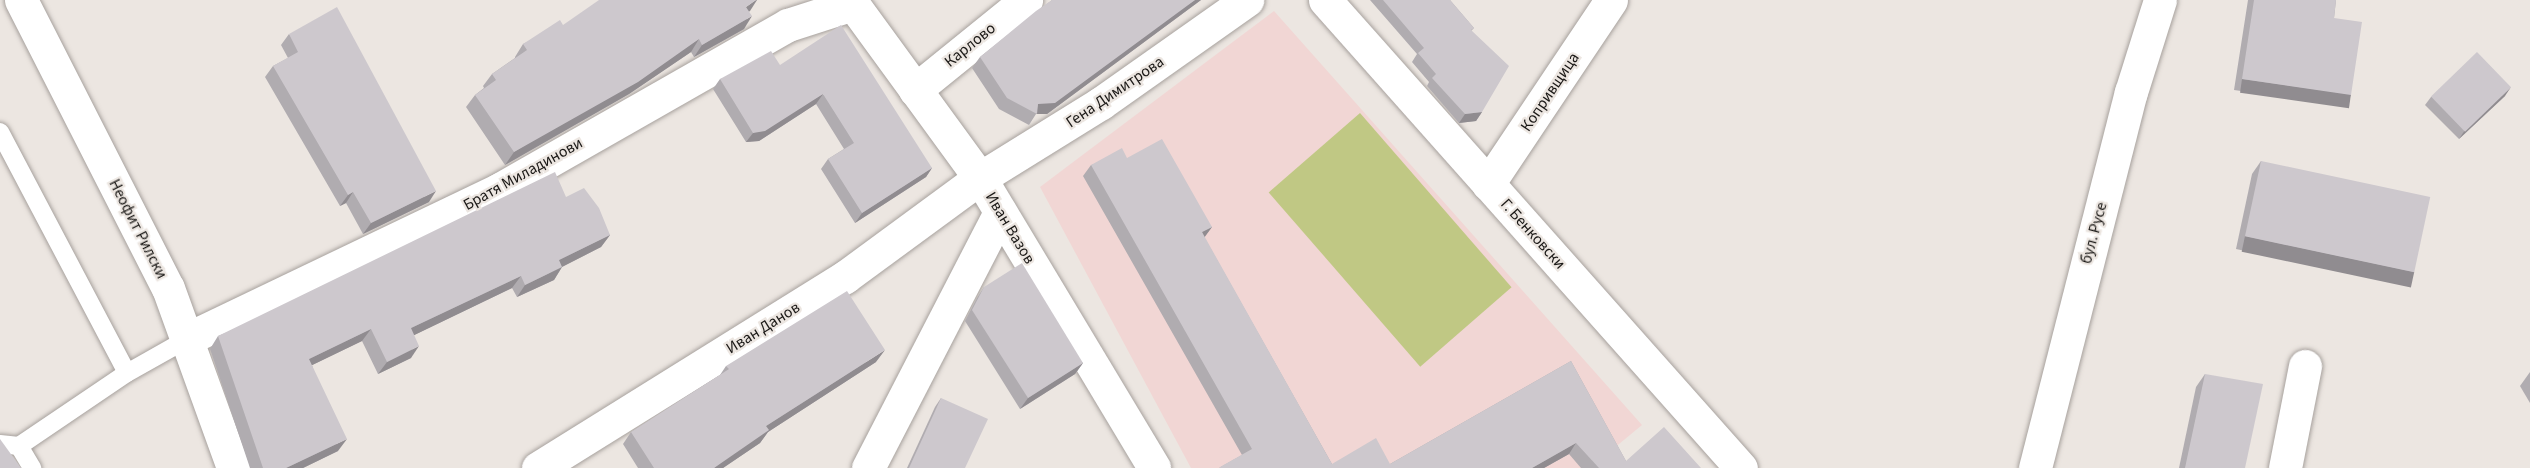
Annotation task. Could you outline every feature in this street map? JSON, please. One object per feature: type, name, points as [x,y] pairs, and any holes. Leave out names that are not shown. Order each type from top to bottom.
[{"type":"street","name":"Неофит Рилски","points":[[21,0],[168,288],[189,338],[232,468]]},
{"type":"street","name":"Карлово","points":[[915,90],[1026,0]]},
{"type":"street","name":"Гена Димитрова","points":[[980,178],[1101,104],[1246,0]]},
{"type":"street","name":"Г. Бенковски","points":[[1325,0],[1741,468]]},
{"type":"street","name":"Копривщица","points":[[1488,184],[1611,0]]},
{"type":"street","name":"бул. Русе","points":[[2035,468],[2131,92],[2160,0]]},
{"type":"street","name":"Братя Миладинови","points":[[189,338],[500,189],[788,25],[851,2]]},
{"type":"street","name":"Иван Вазов","points":[[851,2],[980,178],[1154,468]]},
{"type":"street","name":"Иван Данов","points":[[538,468],[845,277],[980,178]]},
{"type":"street","points":[[868,468],[1000,212]]},
{"type":"street","points":[[2285,468],[2305,366]]},
{"type":"lane","points":[[0,132],[127,372]]},
{"type":"lane","points":[[0,444],[19,446],[127,372],[189,338]]},
{"type":"lane","points":[[19,446],[32,468]]},
{"type":"shaded area","points":[[1274,11],[1642,425],[1590,468],[1191,468],[1040,187]]},
{"type":"green space","points":[[1360,113],[1512,287],[1420,367],[1269,192]]},
{"type":"building","points":[[599,0],[756,0],[746,7],[752,16],[702,45],[699,39],[638,82],[514,152],[475,95],[496,80],[492,74],[527,50],[523,44],[560,20],[563,25]]},
{"type":"building","points":[[1052,0],[1195,0],[1055,103],[1038,104],[1037,114],[1007,98],[980,57]]},
{"type":"building","points":[[1383,0],[1450,0],[1474,28],[1471,30],[1509,66],[1482,112],[1465,114],[1432,78],[1436,74],[1418,53],[1424,48]]},
{"type":"building","points":[[2254,0],[2336,0],[2334,18],[2362,22],[2351,95],[2242,79]]},
{"type":"building","points":[[337,7],[436,191],[371,223],[353,192],[348,195],[273,66],[298,52],[289,34]]},
{"type":"building","points":[[841,25],[932,168],[862,213],[828,159],[854,143],[823,94],[765,131],[753,133],[720,79],[771,51],[780,65]]},
{"type":"building","points":[[2477,52],[2511,87],[2465,132],[2431,96]]},
{"type":"building","points":[[1162,139],[1212,227],[1202,232],[1332,464],[1376,438],[1390,464],[1571,361],[1626,461],[1664,427],[1701,468],[1599,468],[1576,443],[1532,468],[1220,468],[1252,449],[1091,165],[1122,148],[1127,158]]},
{"type":"building","points":[[2261,161],[2430,197],[2414,272],[2245,236]]},
{"type":"building","points":[[555,172],[566,197],[584,188],[599,208],[610,235],[559,260],[562,267],[525,285],[521,276],[411,328],[419,346],[387,362],[371,329],[309,359],[347,439],[286,468],[263,468],[218,336]]},
{"type":"building","points":[[1022,263],[1083,363],[1028,398],[972,310],[984,287]]},
{"type":"building","points":[[847,291],[885,350],[766,426],[769,430],[714,468],[654,468],[631,432],[729,369],[726,366]]},
{"type":"building","points":[[2205,374],[2263,384],[2245,468],[2185,468]]},
{"type":"building","points":[[941,398],[988,419],[965,468],[909,468]]},
{"type":"building","points":[[0,439],[21,468],[0,468]]}]
